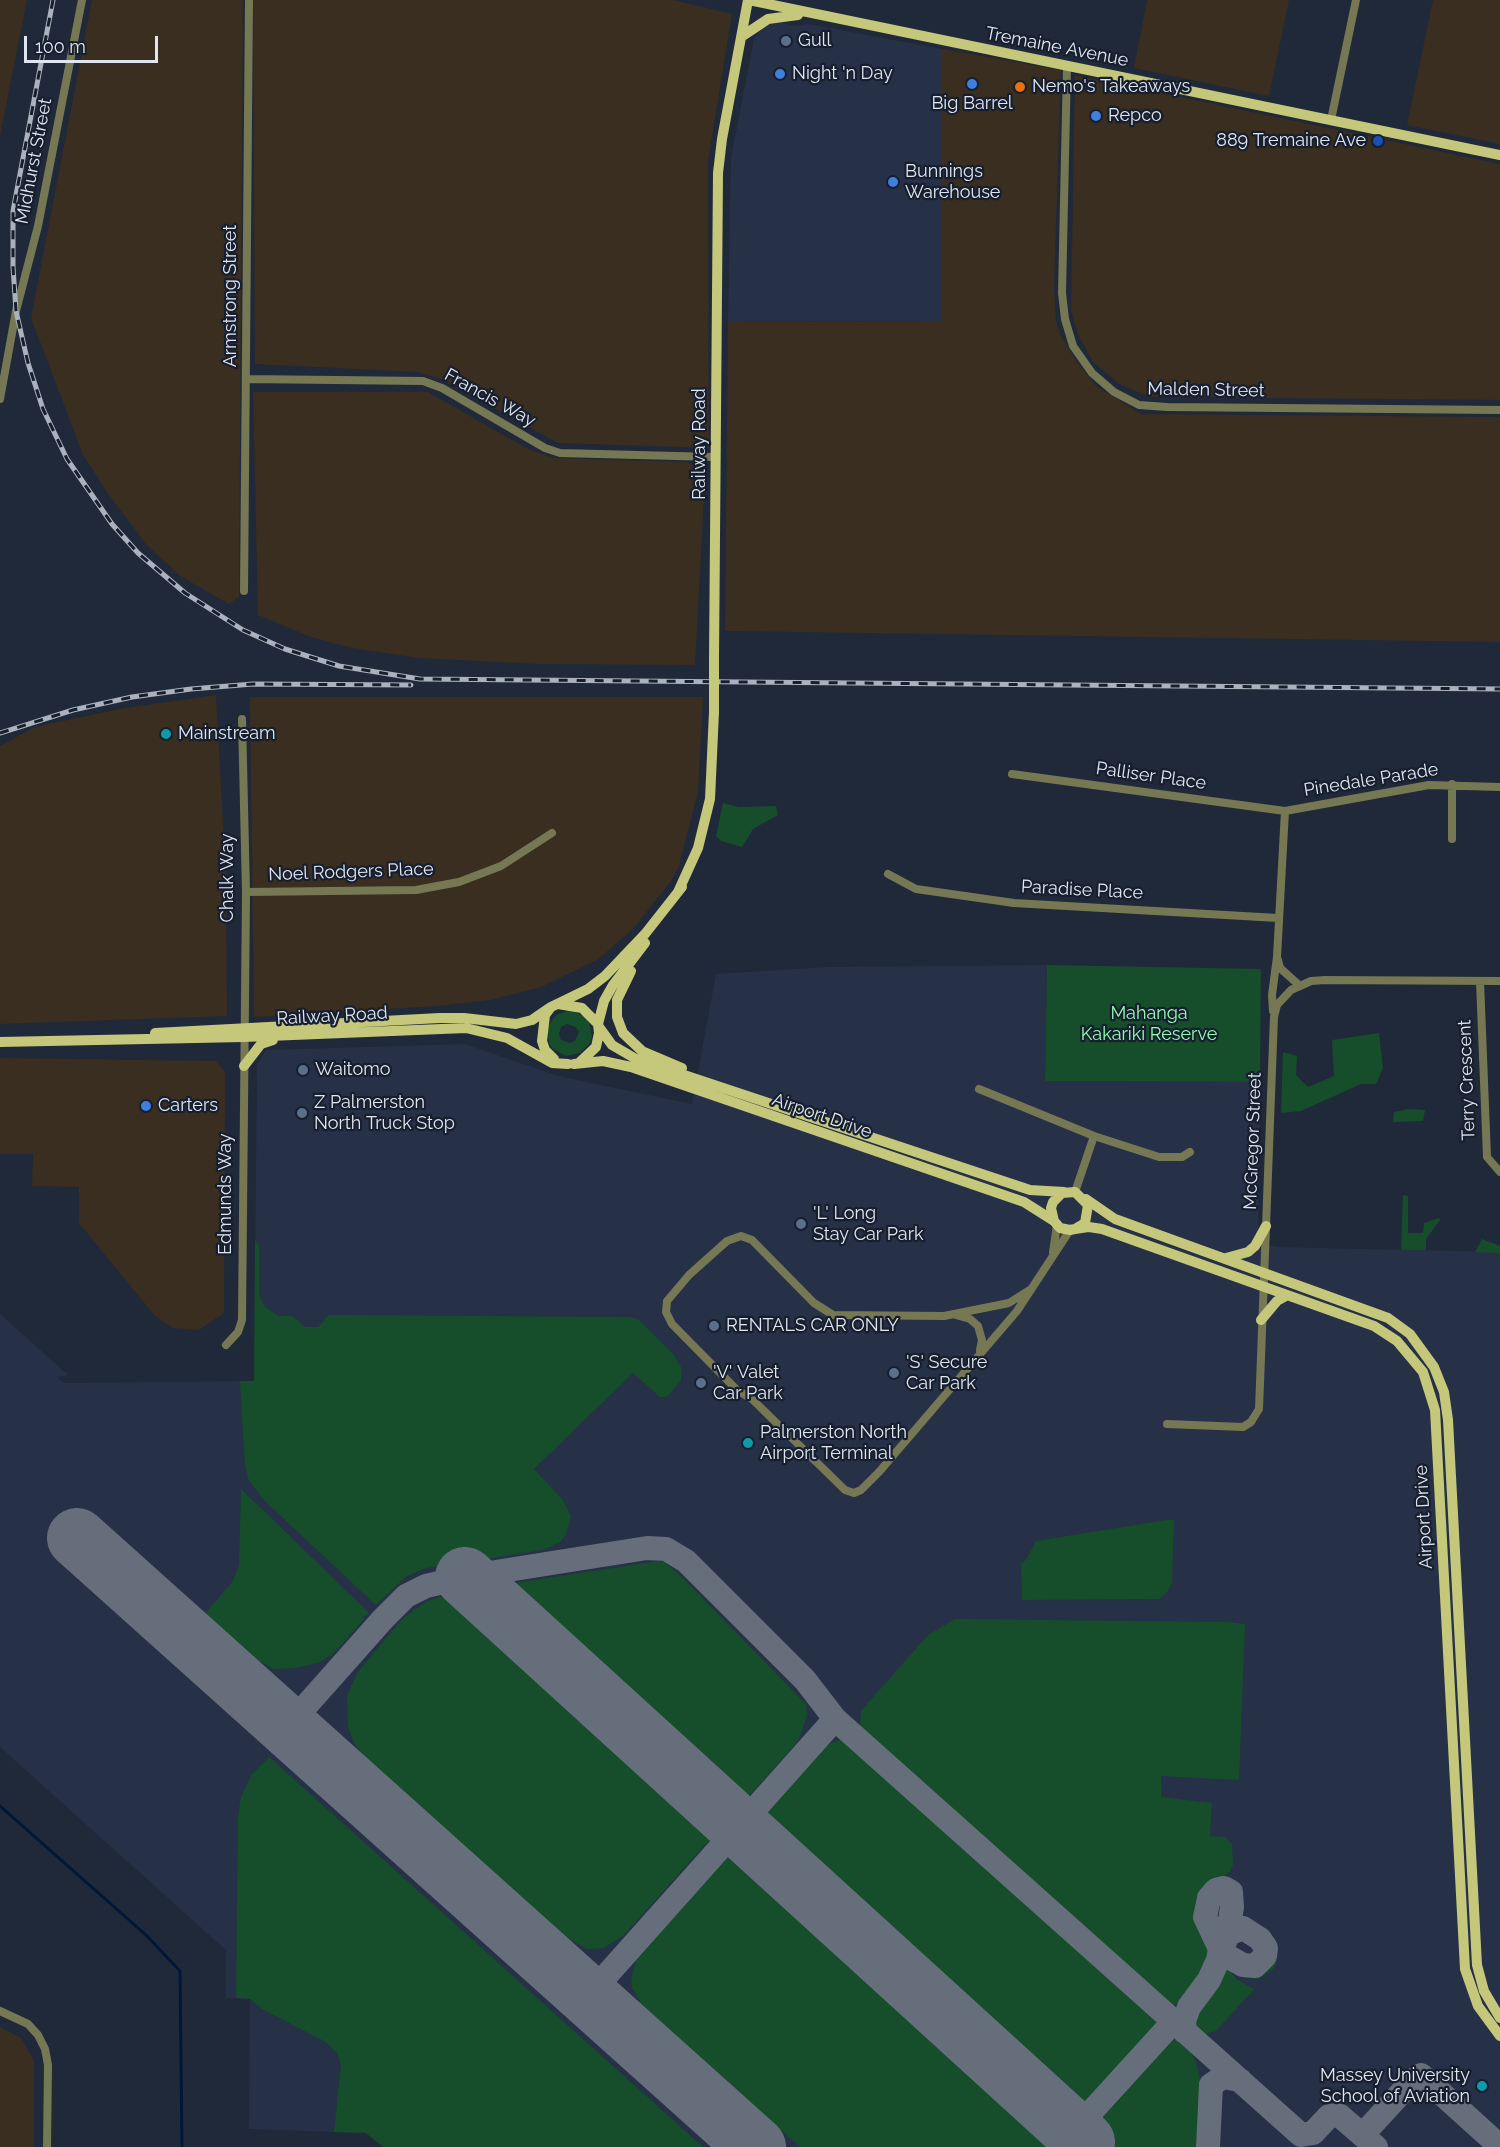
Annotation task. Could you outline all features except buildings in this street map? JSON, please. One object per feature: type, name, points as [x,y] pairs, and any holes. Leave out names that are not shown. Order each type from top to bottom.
[{"type":"main road","name":"Tremaine Avenue","points":[[749,0],[1500,155]]},
{"type":"main road","name":"Railway Road","points":[[598,1026],[604,1001],[613,985],[663,920],[681,887],[698,848],[710,799],[714,712],[718,173],[722,139],[749,0]]},
{"type":"main road","points":[[743,35],[768,19],[810,14]]},
{"type":"main road","name":"Railway Road","points":[[0,1042],[244,1032],[464,1018],[516,1024],[532,1020],[554,1005],[588,989],[605,976],[645,934],[681,887]]},
{"type":"main road","points":[[663,920],[618,995],[616,1011],[621,1028],[631,1042],[642,1051],[737,1091]]},
{"type":"main road","points":[[554,1005],[582,1008],[598,1026],[596,1047],[583,1061],[571,1064],[551,1057],[542,1041],[542,1024],[554,1005]]},
{"type":"main road","name":"Airport Drive","points":[[598,1026],[612,1045],[627,1056],[1030,1190],[1075,1193],[1115,1219],[1388,1318],[1419,1344],[1440,1379],[1448,1420],[1477,1965],[1484,1991],[1500,2018]]},
{"type":"main road","name":"Railway Road","points":[[244,1032],[363,1031],[430,1027],[476,1029],[518,1042],[556,1065],[571,1064]]},
{"type":"main road","points":[[244,1066],[261,1044],[270,1040],[327,1038],[363,1031]]},
{"type":"main road","name":"Airport Drive","points":[[571,1064],[603,1061],[631,1067],[1023,1202],[1055,1223]]},
{"type":"main road","points":[[1075,1193],[1089,1211],[1085,1222],[1073,1230],[1055,1223],[1051,1215],[1053,1202],[1057,1197],[1075,1193]]},
{"type":"main road","points":[[1226,1258],[1248,1252],[1255,1246],[1266,1226]]},
{"type":"main road","name":"Airport Drive","points":[[1073,1230],[1102,1229],[1361,1322],[1387,1333],[1416,1360],[1433,1398],[1465,1969],[1478,2007],[1500,2036]]},
{"type":"main road","points":[[1261,1320],[1277,1301],[1286,1296]]},
{"type":"street","name":"Midhurst Street","points":[[0,399],[16,311],[38,226],[82,0]]},
{"type":"street","name":"Armstrong Street","points":[[244,591],[249,0]]},
{"type":"street","points":[[1331,120],[1356,0]]},
{"type":"street","name":"Malden Street","points":[[1067,66],[1062,293],[1065,319],[1073,346],[1092,373],[1114,392],[1139,405],[1167,407],[1500,410]]},
{"type":"street","name":"Francis Way","points":[[247,379],[423,381],[442,388],[545,448],[560,453],[715,457]]},
{"type":"street","name":"Chalk Way","points":[[242,719],[246,892],[244,1032]]},
{"type":"street","name":"Palliser Place","points":[[1012,774],[1285,811]]},
{"type":"street","points":[[1452,784],[1452,839]]},
{"type":"street","name":"Pinedale Parade","points":[[1274,1017],[1272,995],[1277,957],[1285,811],[1429,785],[1500,787]]},
{"type":"street","name":"Noel Rodgers Place","points":[[246,892],[416,890],[459,882],[501,866],[552,833]]},
{"type":"street","name":"Paradise Place","points":[[888,874],[915,889],[1014,903],[1278,918]]},
{"type":"street","points":[[1277,957],[1280,968],[1300,986]]},
{"type":"street","name":"McGregor Street","points":[[1167,1424],[1243,1427],[1251,1422],[1259,1409],[1274,1017],[1277,1005],[1284,996],[1300,986],[1325,980],[1500,981]]},
{"type":"street","name":"Terry Crescent","points":[[1480,981],[1487,1157],[1500,1172]]},
{"type":"street","name":"Edmunds Way","points":[[226,1345],[238,1332],[242,1320],[244,1032]]},
{"type":"street","points":[[979,1089],[1094,1136],[1159,1156],[1182,1157],[1190,1152]]},
{"type":"street","points":[[1075,1193],[1094,1136]]},
{"type":"street","points":[[1053,1253],[1055,1223]]},
{"type":"street","points":[[980,1352],[981,1334],[974,1322],[961,1315],[829,1314],[814,1303],[752,1240],[741,1236],[727,1241],[689,1275],[670,1296],[666,1307],[672,1324],[737,1390],[752,1399],[850,1493],[861,1490],[879,1472],[1017,1311],[1053,1253],[1073,1230]]},
{"type":"street","points":[[944,1316],[1009,1303],[1031,1289]]},
{"type":"street","points":[[0,2011],[28,2024],[38,2035],[45,2049],[48,2065],[47,2147]]},
{"type":"shaded area","points":[[0,0],[27,0],[0,136]]},
{"type":"shaded area","points":[[92,0],[243,0],[239,597],[229,604],[180,576],[146,544],[109,495],[83,455],[31,318]]},
{"type":"shaded area","points":[[253,0],[673,0],[732,14],[708,161],[709,448],[558,443],[441,379],[418,372],[255,364]]},
{"type":"shaded area","points":[[1147,0],[1289,0],[1269,96],[1134,68]]},
{"type":"shaded area","points":[[1433,0],[1500,0],[1500,144],[1407,125]]},
{"type":"shaded area","points":[[778,22],[796,26],[808,24],[942,49],[942,322],[728,321],[731,158],[754,39],[763,27]]},
{"type":"shaded area","points":[[942,49],[1061,70],[1054,287],[1056,321],[1061,336],[1077,362],[1097,387],[1141,414],[1500,417],[1500,642],[725,631],[728,321],[941,322]]},
{"type":"shaded area","points":[[1075,75],[1500,164],[1500,400],[1150,397],[1121,385],[1093,362],[1078,334],[1071,311]]},
{"type":"shaded area","points":[[253,392],[428,392],[528,449],[554,458],[686,462],[696,466],[702,475],[704,496],[695,665],[536,664],[419,658],[352,648],[311,637],[258,615]]},
{"type":"shaded area","points":[[216,695],[226,880],[227,1016],[0,1024],[0,746],[35,727],[119,709]]},
{"type":"shaded area","points":[[250,697],[703,697],[698,792],[679,866],[671,881],[633,929],[597,960],[541,987],[490,1000],[438,1006],[254,1017]]},
{"type":"shaded area","points":[[1047,965],[1045,1081],[1260,1082],[1258,1240],[1276,1247],[1500,1252],[1500,2147],[383,2147],[366,2133],[249,2129],[250,1999],[226,1998],[226,1950],[0,1747],[0,1314],[68,1375],[58,1377],[63,1383],[254,1381],[257,1064],[266,1050],[465,1044],[558,1076],[692,1104],[716,974],[828,967]]},
{"type":"shaded area","points":[[0,1058],[216,1061],[225,1072],[224,1313],[199,1330],[173,1328],[155,1316],[79,1223],[79,1187],[32,1186],[33,1154],[0,1154]]},
{"type":"shaded area","points":[[0,2027],[21,2038],[34,2061],[34,2147],[0,2147]]},
{"type":"green space","points":[[723,803],[739,807],[776,806],[778,815],[753,829],[742,847],[721,841],[716,836]]},
{"type":"green space","name":"Mahanga Kakariki Reserve","points":[[1047,965],[1261,969],[1260,1082],[1045,1081]]},
{"type":"green space","points":[[570,1010],[585,1017],[589,1022],[592,1036],[590,1043],[580,1053],[566,1056],[553,1049],[549,1043],[547,1028],[556,1015]],"holes":[[[567,1024],[576,1027],[579,1032],[575,1041],[570,1043],[561,1040],[559,1034],[561,1027]]]},
{"type":"green space","points":[[1379,1033],[1383,1068],[1376,1084],[1361,1084],[1301,1111],[1281,1113],[1283,1052],[1297,1056],[1296,1075],[1308,1087],[1334,1076],[1332,1040]]},
{"type":"green space","points":[[1408,1109],[1425,1110],[1423,1121],[1393,1122],[1394,1112]]},
{"type":"green space","points":[[1403,1195],[1408,1196],[1408,1233],[1423,1233],[1424,1223],[1439,1218],[1440,1220],[1426,1239],[1426,1250],[1401,1250]]},
{"type":"green space","points":[[1482,1239],[1500,1246],[1500,1253],[1475,1252]]},
{"type":"green space","points":[[255,1240],[259,1246],[259,1295],[264,1306],[278,1316],[292,1316],[305,1327],[318,1327],[329,1315],[631,1317],[639,1320],[673,1354],[681,1367],[681,1380],[667,1397],[660,1397],[633,1373],[534,1469],[562,1499],[571,1516],[566,1534],[560,1542],[543,1550],[426,1568],[407,1576],[376,1605],[267,1503],[249,1481],[245,1465],[240,1381],[254,1381]]},
{"type":"green space","points":[[241,1489],[369,1613],[363,1617],[364,1619],[334,1653],[320,1662],[296,1668],[274,1669],[257,1660],[205,1614],[233,1581],[239,1565]]},
{"type":"green space","points":[[1174,1520],[1172,1582],[1168,1591],[1159,1599],[1022,1600],[1021,1563],[1026,1560],[1036,1541]]},
{"type":"green space","points":[[658,1561],[665,1563],[680,1575],[806,1704],[807,1716],[798,1741],[623,1936],[603,1948],[587,1949],[562,1935],[364,1757],[354,1743],[348,1727],[347,1696],[357,1673],[402,1619],[427,1601],[463,1591]]},
{"type":"green space","points":[[955,1619],[1245,1624],[1239,1780],[1161,1776],[1161,1797],[1212,1803],[1210,1836],[1225,1837],[1232,1844],[1233,1865],[1230,1872],[1207,1886],[1196,1899],[1194,1913],[1214,1951],[1206,1974],[1195,1993],[1185,2002],[1173,2005],[1162,2001],[865,1735],[867,1732],[860,1726],[861,1711],[928,1635]]},
{"type":"green space","points":[[841,1740],[855,1746],[1185,2041],[1196,2062],[1201,2083],[1200,2147],[800,2147],[642,2005],[632,1988],[631,1980],[636,1959],[810,1764],[829,1744]]},
{"type":"green space","points":[[269,1757],[703,2147],[383,2147],[366,2133],[334,2132],[341,2065],[337,2053],[326,2042],[262,2009],[250,1999],[236,1998],[238,1815],[241,1797],[251,1776]]},
{"type":"green space","points":[[1271,1957],[1277,1962],[1273,1969],[1258,1979],[1246,1978],[1232,1964],[1244,1972],[1255,1971],[1267,1965]]},
{"type":"green space","points":[[1227,1966],[1236,1979],[1254,1989],[1216,2031],[1202,2035],[1195,2029],[1193,2015],[1220,1968]]},
{"type":"waterway","points":[[0,1806],[146,1935],[180,1971],[182,2147]]},
{"type":"taxiway","points":[[288,1726],[383,1619],[406,1596],[426,1586],[465,1577],[647,1548],[666,1549],[686,1561],[805,1680],[835,1719],[1301,2135],[1313,2133],[1329,2116],[1339,2115],[1376,2147]]},
{"type":"taxiway","points":[[588,1996],[835,1719]]},
{"type":"taxiway","points":[[1185,2032],[1184,2021],[1189,2007],[1209,1980],[1218,1960],[1220,1949],[1205,1917],[1209,1898],[1216,1890],[1224,1888],[1231,1892],[1232,1907],[1228,1934]]},
{"type":"taxiway","points":[[1243,1928],[1260,1939],[1266,1948],[1265,1956],[1255,1966],[1243,1965],[1227,1956],[1218,1960],[1228,1934],[1243,1928]]},
{"type":"taxiway","points":[[1085,2147],[1092,2111],[1174,2021]]},
{"type":"taxiway","points":[[1367,2140],[1367,2130],[1412,2081],[1421,2075],[1493,2140],[1495,2147]]},
{"type":"taxiway","points":[[1208,2147],[1211,2085],[1223,2077],[1240,2080]]},
{"type":"runway","points":[[77,1538],[756,2147]]},
{"type":"runway","points":[[465,1577],[1085,2142]]},
{"type":"railway","points":[[53,0],[13,211],[16,311],[28,363],[43,409],[67,459],[112,524],[138,553],[185,593],[243,630],[285,649],[339,666],[420,679],[1500,689]]},
{"type":"railway","points":[[0,733],[73,710],[132,697],[191,689],[253,684],[411,685]]},
{"type":"place","name":"Gull","points":[[786,41]]},
{"type":"place","name":"Night 'n Day","points":[[780,74]]},
{"type":"place","name":"Big Barrel","points":[[972,84]]},
{"type":"place","name":"Nemo's Takeaways","points":[[1020,87]]},
{"type":"place","name":"Repco","points":[[1096,116]]},
{"type":"place","name":"889 Tremaine Ave","points":[[1378,141]]},
{"type":"place","name":"Bunnings Warehouse","points":[[893,182]]},
{"type":"place","name":"Mainstream","points":[[166,734]]},
{"type":"place","name":"Waitomo","points":[[303,1070]]},
{"type":"place","name":"Carters","points":[[146,1106]]},
{"type":"place","name":"Z Palmerston North Truck Stop","points":[[302,1113]]},
{"type":"place","name":"'L' Long Stay Car Park","points":[[801,1224]]},
{"type":"place","name":"RENTALS CAR ONLY","points":[[714,1326]]},
{"type":"place","name":"'S' Secure Car Park","points":[[894,1373]]},
{"type":"place","name":"'V' Valet Car Park","points":[[701,1383]]},
{"type":"place","name":"Palmerston North Airport Terminal","points":[[748,1443]]},
{"type":"place","name":"Massey University School of Aviation","points":[[1482,2086]]}]
